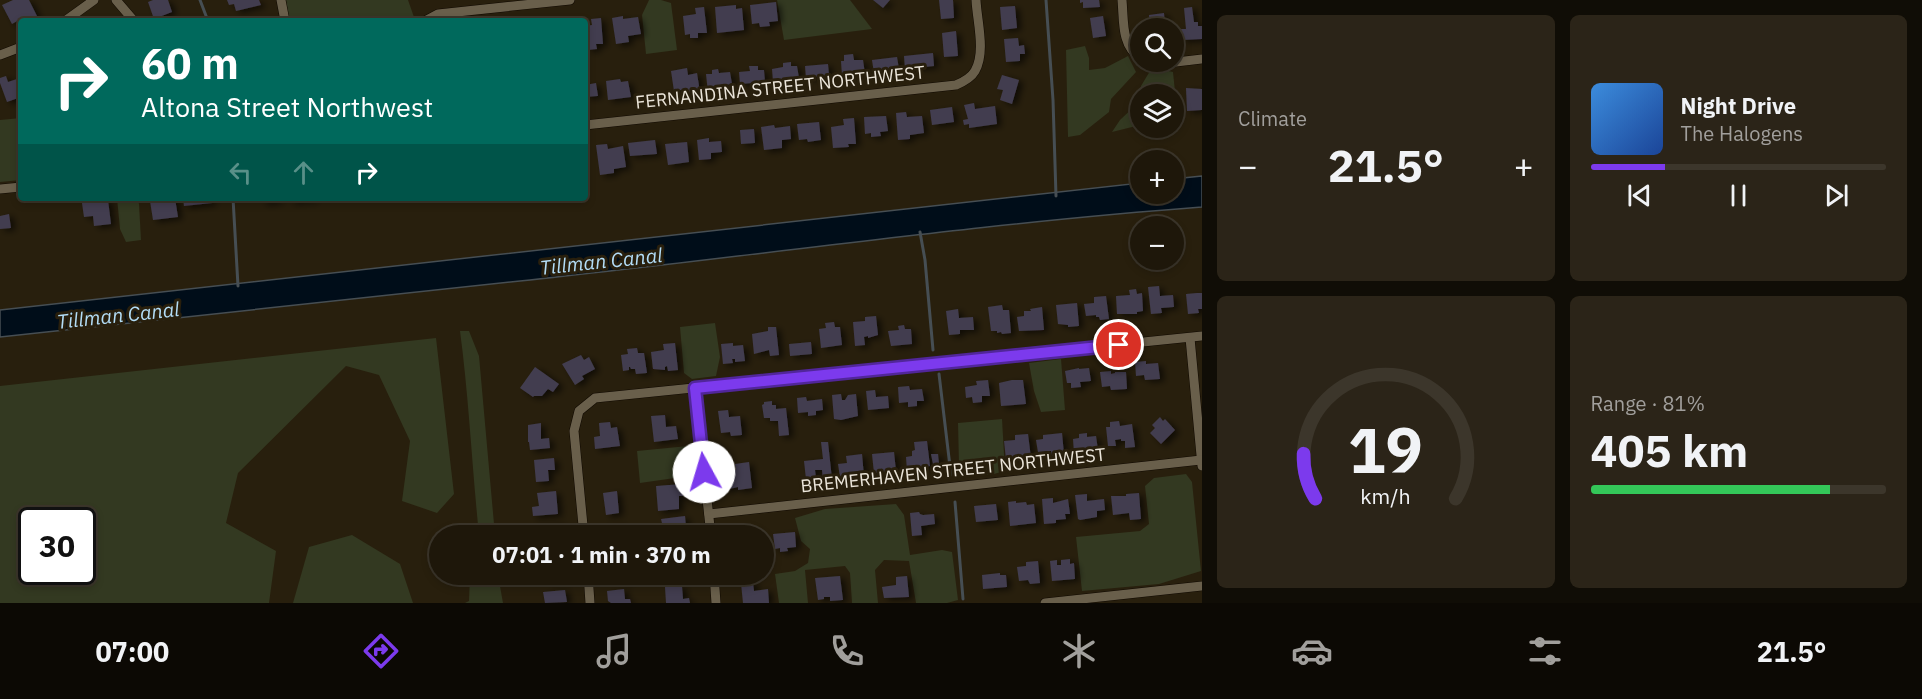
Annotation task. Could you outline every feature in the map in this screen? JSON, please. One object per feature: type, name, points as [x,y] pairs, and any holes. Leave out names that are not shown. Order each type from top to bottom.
[{"type":"street","points":[[69,18],[94,0]]},
{"type":"street","points":[[116,0],[131,18]]},
{"type":"street","points":[[280,0],[284,18]]},
{"type":"street","points":[[431,18],[438,14],[570,0]]},
{"type":"street","name":"FERNANDINA STREET NORTHWEST","points":[[588,125],[956,85],[974,73],[980,52],[976,0]]},
{"type":"street","points":[[1122,0],[1125,36],[1130,49]]},
{"type":"street","points":[[0,55],[18,48]]},
{"type":"street","points":[[1184,61],[1202,59]]},
{"type":"street","points":[[0,189],[18,187]]},
{"type":"street","points":[[583,525],[574,431],[579,411],[595,398],[1202,336]]},
{"type":"street","points":[[1190,338],[1202,466]]},
{"type":"street","points":[[695,388],[710,525]]},
{"type":"street","name":"BREMERHAVEN STREET NORTHWEST","points":[[709,514],[1202,460]]},
{"type":"street","points":[[589,585],[590,603]]},
{"type":"street","points":[[715,585],[716,603]]},
{"type":"street","points":[[1045,603],[1202,586]]},
{"type":"green space","points":[[286,0],[408,0],[414,18],[289,18]]},
{"type":"green space","points":[[649,0],[671,3],[677,50],[646,54],[642,15]]},
{"type":"green space","points":[[777,0],[850,0],[872,29],[784,40]]},
{"type":"green space","points":[[1085,46],[1089,58],[1089,70],[1105,68],[1128,56],[1130,72],[1136,72],[1111,99],[1109,112],[1080,135],[1068,137],[1066,50]]},
{"type":"green space","points":[[1149,72],[1173,72],[1174,84],[1142,84]]},
{"type":"green space","points":[[1130,111],[1130,128],[1112,132]]},
{"type":"green space","points":[[18,118],[18,180],[0,182],[0,120]]},
{"type":"green space","points":[[117,201],[138,201],[141,240],[126,242],[120,229]]},
{"type":"green space","points":[[715,323],[720,357],[716,376],[692,379],[684,373],[680,327]]},
{"type":"green space","points":[[460,331],[469,331],[479,356],[494,525],[478,525]]},
{"type":"green space","points":[[436,338],[454,494],[437,513],[402,501],[410,441],[379,375],[346,366],[238,473],[226,523],[276,551],[269,603],[0,603],[0,386]]},
{"type":"green space","points":[[1061,359],[1065,410],[1041,412],[1034,391],[1029,363]]},
{"type":"green space","points":[[1002,419],[1005,471],[990,475],[964,474],[959,464],[958,423]]},
{"type":"green space","points":[[688,446],[688,458],[675,478],[640,483],[637,451]]},
{"type":"green space","points":[[1186,474],[1192,482],[1201,571],[1159,584],[1082,591],[1076,537],[1140,531],[1149,524],[1145,486],[1154,478]]},
{"type":"green space","points":[[896,504],[904,515],[910,555],[942,550],[952,552],[958,600],[947,603],[916,603],[909,561],[884,560],[875,570],[878,603],[852,603],[850,573],[845,566],[805,570],[808,603],[779,603],[775,574],[795,571],[808,563],[810,549],[801,541],[795,518],[825,509]]},
{"type":"green space","points":[[352,535],[400,564],[413,603],[293,603],[309,547]]},
{"type":"green space","points":[[470,585],[500,585],[503,603],[465,603],[469,601]]},
{"type":"water","name":"Tillman Canal","points":[[1202,176],[1202,207],[1031,222],[605,272],[0,337],[0,310],[1130,184],[1130,204],[1184,204],[1184,178]]},
{"type":"building","points":[[13,0],[29,0],[37,16],[18,18],[18,21],[12,24],[2,5]]},
{"type":"building","points":[[168,0],[172,12],[154,18],[148,2]]},
{"type":"building","points":[[227,0],[259,0],[261,5],[236,11],[234,4],[229,5]]},
{"type":"building","points":[[873,0],[890,0],[883,8]]},
{"type":"building","points":[[939,0],[953,0],[954,18],[941,19]]},
{"type":"building","points":[[1080,0],[1099,0],[1100,7],[1083,8],[1083,2],[1080,3]]},
{"type":"building","points":[[776,2],[778,21],[769,22],[770,26],[760,27],[759,23],[752,24],[750,5]]},
{"type":"building","points":[[736,5],[736,9],[742,8],[744,30],[717,33],[715,7]]},
{"type":"building","points":[[1015,6],[1017,28],[1002,30],[1000,7]]},
{"type":"building","points":[[704,7],[707,33],[698,33],[698,38],[690,38],[690,34],[685,35],[683,16],[696,14],[695,8]]},
{"type":"building","points":[[1192,7],[1194,22],[1202,26],[1202,39],[1184,40],[1184,29],[1186,29],[1184,8]]},
{"type":"building","points":[[1164,13],[1164,18],[1149,18],[1149,15]]},
{"type":"building","points":[[623,16],[623,19],[638,17],[641,34],[628,36],[629,42],[616,44],[612,18]]},
{"type":"building","points":[[1103,16],[1106,36],[1093,38],[1090,18]]},
{"type":"building","points":[[601,18],[603,44],[596,44],[597,49],[588,50],[588,26],[592,25],[591,19]]},
{"type":"building","points":[[956,31],[958,56],[944,57],[942,33]]},
{"type":"building","points":[[1018,38],[1019,46],[1024,45],[1025,54],[1020,54],[1020,61],[1006,62],[1004,39]]},
{"type":"building","points":[[933,53],[934,66],[905,69],[904,56]]},
{"type":"building","points":[[853,54],[854,60],[863,60],[865,74],[842,76],[841,61],[844,61],[844,55]]},
{"type":"building","points":[[897,57],[899,69],[874,73],[872,60]]},
{"type":"building","points":[[791,62],[791,66],[797,66],[799,78],[773,81],[772,69],[783,67],[783,63]]},
{"type":"building","points":[[828,64],[829,75],[806,78],[805,66]]},
{"type":"building","points":[[749,66],[758,66],[758,70],[764,70],[765,82],[740,84],[739,72],[750,71]]},
{"type":"building","points":[[687,68],[688,75],[697,73],[700,92],[688,94],[688,89],[674,91],[671,71]]},
{"type":"building","points":[[718,69],[719,73],[730,72],[732,84],[717,86],[718,91],[708,92],[706,74],[712,74],[712,70]]},
{"type":"building","points":[[1002,75],[1019,80],[1012,104],[1000,100],[1003,90],[997,89]]},
{"type":"building","points":[[6,76],[8,82],[18,79],[18,98],[7,102],[0,78]]},
{"type":"building","points":[[620,79],[621,82],[628,81],[631,97],[608,100],[606,81]]},
{"type":"building","points":[[596,83],[598,96],[588,97],[588,84]]},
{"type":"building","points":[[1186,88],[1202,89],[1202,110],[1187,111]]},
{"type":"building","points":[[974,103],[975,109],[995,106],[997,124],[969,128],[969,124],[964,125],[963,120],[968,119],[964,105]]},
{"type":"building","points":[[952,107],[954,122],[932,125],[930,110]]},
{"type":"building","points":[[906,112],[907,117],[922,116],[924,133],[910,135],[910,139],[898,140],[896,113]]},
{"type":"building","points":[[886,116],[888,131],[880,132],[881,136],[871,137],[871,133],[865,134],[864,117]]},
{"type":"building","points":[[854,118],[856,144],[833,148],[831,127],[844,125],[843,119]]},
{"type":"building","points":[[819,122],[821,140],[808,142],[807,139],[799,140],[797,124]]},
{"type":"building","points":[[774,125],[775,128],[790,126],[791,139],[782,140],[782,148],[764,150],[761,127]]},
{"type":"building","points":[[754,129],[755,143],[741,144],[740,130]]},
{"type":"building","points":[[709,138],[709,142],[721,141],[722,152],[711,153],[711,159],[699,160],[697,140]]},
{"type":"building","points":[[655,140],[657,154],[630,156],[628,143]]},
{"type":"building","points":[[687,142],[689,162],[668,165],[665,144]]},
{"type":"building","points":[[607,144],[608,149],[623,146],[626,167],[614,169],[614,173],[600,175],[596,145]]},
{"type":"building","points":[[108,201],[111,224],[94,226],[93,216],[84,217],[82,203]]},
{"type":"building","points":[[150,201],[175,201],[178,217],[153,220]]},
{"type":"building","points":[[183,201],[212,201],[212,203],[184,206]]},
{"type":"building","points":[[9,214],[11,228],[0,229],[0,216]]},
{"type":"building","points":[[1159,286],[1160,296],[1173,295],[1174,307],[1161,308],[1162,313],[1151,314],[1148,287]]},
{"type":"building","points":[[1136,289],[1137,294],[1142,293],[1143,311],[1137,314],[1117,314],[1116,296],[1130,295],[1129,290]]},
{"type":"building","points":[[1202,293],[1202,309],[1198,309],[1199,313],[1188,314],[1186,294]]},
{"type":"building","points":[[1106,296],[1109,319],[1100,320],[1096,315],[1086,316],[1084,304],[1094,303],[1094,297]]},
{"type":"building","points":[[1077,303],[1079,326],[1068,327],[1068,325],[1058,324],[1056,305]]},
{"type":"building","points":[[1002,305],[1003,310],[1009,310],[1011,333],[1002,334],[991,331],[988,307]]},
{"type":"building","points":[[1042,307],[1044,330],[1019,331],[1017,317],[1024,316],[1024,311]]},
{"type":"building","points":[[958,309],[959,318],[973,317],[974,330],[960,330],[960,334],[949,335],[946,311]]},
{"type":"building","points":[[876,316],[878,335],[864,337],[865,345],[855,346],[853,322],[865,321],[865,317]]},
{"type":"building","points":[[834,322],[835,327],[840,327],[842,345],[821,348],[819,329],[826,328],[825,323]]},
{"type":"building","points":[[904,325],[905,329],[911,329],[912,344],[891,346],[888,331],[899,330],[898,326]]},
{"type":"building","points":[[768,327],[776,327],[779,355],[770,356],[769,350],[754,354],[752,334],[768,331]]},
{"type":"building","points":[[811,342],[812,354],[790,356],[789,344]]},
{"type":"building","points":[[675,343],[678,370],[668,371],[667,366],[665,370],[653,369],[651,352],[664,350],[663,344]]},
{"type":"building","points":[[733,343],[733,346],[743,345],[745,361],[735,362],[735,359],[732,359],[733,363],[723,364],[721,344]]},
{"type":"building","points":[[637,348],[638,353],[644,353],[647,373],[636,374],[635,369],[630,367],[629,370],[623,371],[621,355],[628,354],[627,349]]},
{"type":"building","points":[[581,355],[584,360],[589,357],[595,369],[582,376],[584,379],[575,385],[562,364]]},
{"type":"building","points":[[1146,361],[1146,364],[1158,363],[1160,379],[1145,380],[1144,375],[1136,376],[1135,362]]},
{"type":"building","points":[[535,367],[559,384],[553,392],[548,389],[542,396],[533,397],[520,388]]},
{"type":"building","points":[[1089,368],[1091,381],[1080,382],[1081,387],[1071,388],[1071,383],[1067,383],[1065,371]]},
{"type":"building","points":[[1111,371],[1111,374],[1126,372],[1127,389],[1111,390],[1110,386],[1102,387],[1100,372]]},
{"type":"building","points":[[988,380],[990,396],[982,396],[982,402],[973,403],[972,397],[966,398],[965,387],[977,385],[976,381]]},
{"type":"building","points":[[1023,380],[1026,404],[1001,406],[999,383]]},
{"type":"building","points":[[909,386],[910,390],[922,389],[924,401],[917,401],[917,406],[908,407],[908,402],[899,403],[898,387]]},
{"type":"building","points":[[875,390],[876,397],[888,396],[889,408],[868,410],[866,391]]},
{"type":"building","points":[[841,394],[842,400],[845,400],[848,395],[856,394],[858,416],[841,420],[834,419],[832,395]]},
{"type":"building","points":[[806,397],[807,401],[822,399],[823,410],[816,411],[816,415],[808,416],[808,412],[798,413],[797,398]]},
{"type":"building","points":[[772,401],[776,409],[786,408],[789,435],[779,436],[778,421],[764,418],[762,405],[764,402]]},
{"type":"building","points":[[728,410],[729,417],[740,416],[742,435],[731,436],[730,432],[721,433],[718,411]]},
{"type":"building","points":[[665,415],[666,427],[676,426],[678,439],[654,442],[651,416]]},
{"type":"building","points":[[1160,417],[1175,430],[1161,444],[1150,433],[1155,428],[1152,425]]},
{"type":"building","points":[[1119,421],[1120,426],[1132,424],[1135,447],[1125,448],[1125,441],[1121,439],[1115,440],[1116,446],[1108,446],[1106,427],[1110,427],[1110,422]]},
{"type":"building","points":[[610,422],[611,428],[617,427],[620,446],[595,449],[594,437],[600,436],[599,423]]},
{"type":"building","points":[[541,423],[541,439],[549,438],[550,448],[530,450],[528,425]]},
{"type":"building","points":[[1062,433],[1064,454],[1052,456],[1051,451],[1038,452],[1036,440],[1043,439],[1043,435]]},
{"type":"building","points":[[1087,433],[1087,437],[1096,436],[1098,450],[1074,453],[1073,439],[1079,438],[1079,434]]},
{"type":"building","points":[[1028,434],[1031,458],[1021,459],[1017,456],[1006,459],[1004,441],[1015,440],[1015,435]]},
{"type":"building","points":[[927,441],[930,466],[925,469],[907,471],[906,457],[912,456],[912,451],[915,450],[914,442]]},
{"type":"building","points":[[821,442],[828,442],[832,479],[823,480],[822,470],[815,470],[816,478],[806,479],[804,461],[823,459]]},
{"type":"building","points":[[894,452],[896,471],[874,473],[872,454]]},
{"type":"building","points":[[862,454],[864,476],[840,477],[838,464],[847,463],[846,456]]},
{"type":"building","points":[[931,454],[938,454],[939,464],[933,464]]},
{"type":"building","points":[[554,458],[555,470],[548,470],[549,481],[536,482],[534,460]]},
{"type":"building","points":[[749,462],[752,488],[738,490],[738,487],[725,490],[723,472],[736,470],[735,464]]},
{"type":"building","points":[[682,484],[683,496],[679,496],[679,509],[658,511],[656,486]]},
{"type":"building","points":[[556,491],[558,514],[533,516],[532,507],[539,506],[537,493]]},
{"type":"building","points":[[617,491],[619,513],[606,515],[603,493]]},
{"type":"building","points":[[1139,493],[1141,519],[1130,520],[1129,513],[1113,515],[1111,496]]},
{"type":"building","points":[[1087,494],[1087,501],[1104,499],[1105,510],[1097,511],[1097,517],[1080,520],[1075,495]]},
{"type":"building","points":[[1053,498],[1053,503],[1068,499],[1070,514],[1065,514],[1066,519],[1056,520],[1056,523],[1044,524],[1042,499]]},
{"type":"building","points":[[1016,501],[1016,503],[1026,502],[1027,505],[1034,504],[1036,523],[1010,526],[1008,502]]},
{"type":"building","points":[[996,504],[998,520],[976,522],[974,506]]},
{"type":"building","points":[[919,512],[923,515],[934,514],[935,524],[921,526],[922,535],[912,536],[910,513]]},
{"type":"building","points":[[685,516],[686,525],[662,525],[661,519]]},
{"type":"building","points":[[560,523],[560,525],[532,525]]},
{"type":"building","points":[[795,532],[796,547],[780,552],[780,548],[775,549],[774,534]]},
{"type":"building","points":[[1070,559],[1070,564],[1074,563],[1075,579],[1052,581],[1050,561],[1057,560],[1057,565],[1061,565],[1061,560]]},
{"type":"building","points":[[1038,561],[1040,583],[1030,584],[1028,580],[1019,581],[1017,567],[1026,566],[1026,562]]},
{"type":"building","points":[[1000,573],[1000,575],[1006,575],[1007,587],[983,589],[982,575]]},
{"type":"building","points":[[840,576],[843,600],[830,601],[830,597],[824,597],[818,600],[815,578]]},
{"type":"building","points":[[907,576],[909,597],[884,598],[882,587],[896,585],[896,577]]},
{"type":"building","points":[[741,585],[753,585],[754,591],[768,589],[769,603],[743,603]]},
{"type":"building","points":[[682,586],[683,599],[689,598],[690,603],[666,603],[665,587]]},
{"type":"building","points":[[624,589],[625,599],[630,599],[631,603],[608,601],[607,591]]},
{"type":"building","points":[[565,590],[567,602],[545,603],[543,592]]},
{"type":"waterway","points":[[200,0],[207,18]]},
{"type":"waterway","points":[[1046,0],[1053,100],[1056,196]]},
{"type":"waterway","points":[[233,201],[238,286]]},
{"type":"waterway","points":[[920,232],[925,260],[933,350]]},
{"type":"waterway","points":[[939,374],[951,475]]},
{"type":"waterway","points":[[955,502],[963,599]]},
{"type":"route","points":[[704,472],[695,388],[1119,345]]}]
